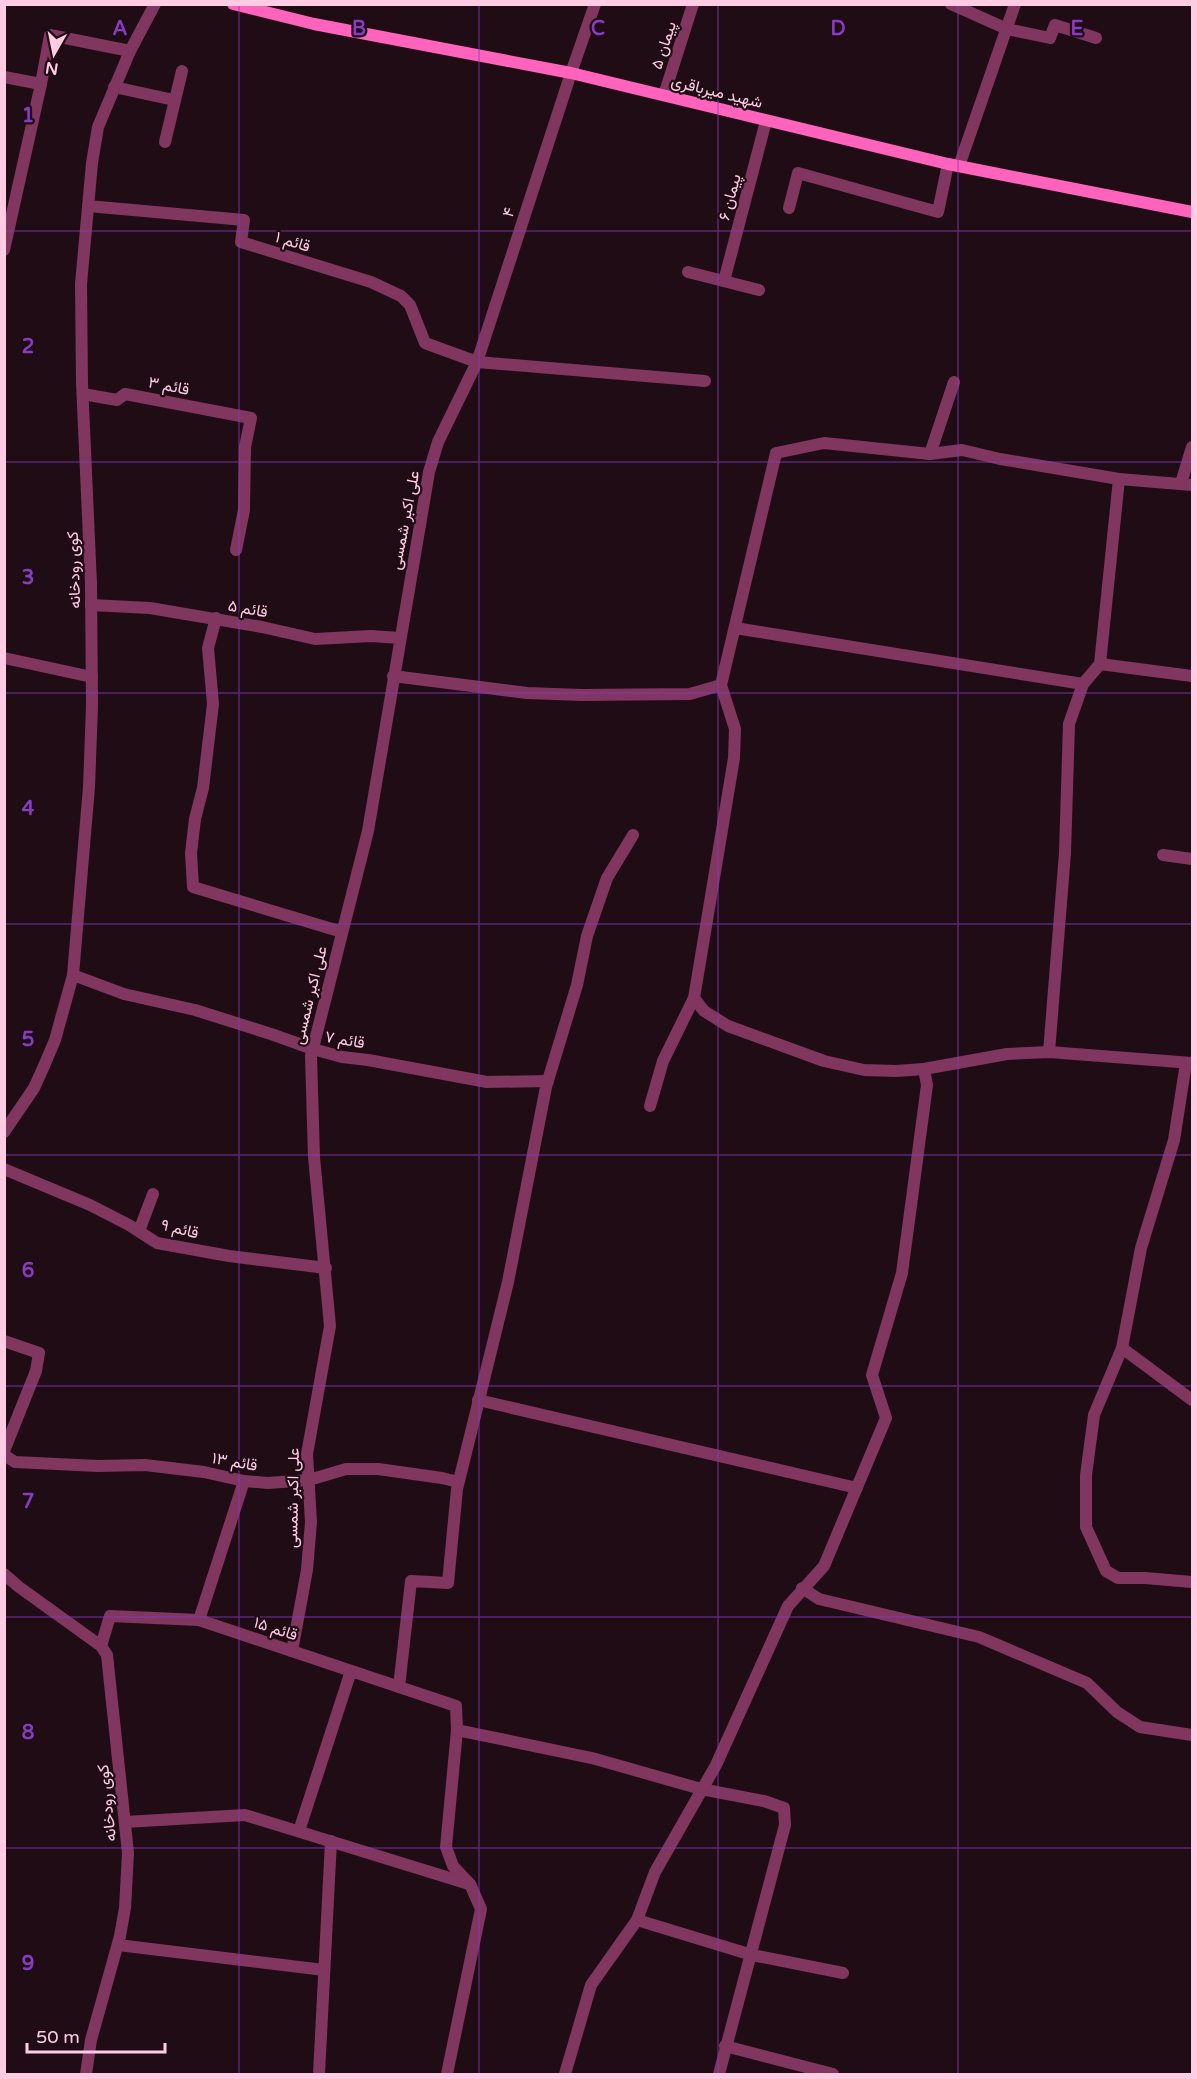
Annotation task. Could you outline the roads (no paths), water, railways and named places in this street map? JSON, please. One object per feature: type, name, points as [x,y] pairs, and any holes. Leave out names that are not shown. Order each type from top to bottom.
[{"type":"main road","name":"شهید میرباقری","points":[[233,4],[314,24],[571,73],[954,165],[1192,212]]},
{"type":"street","name":"کوی رودخانه","points":[[4,1132],[34,1088],[56,1040],[73,975],[89,787],[92,677],[81,284],[92,163],[98,127],[130,51],[155,4]]},
{"type":"street","name":"۴","points":[[477,362],[571,73],[596,4]]},
{"type":"street","name":"پیمان ۵","points":[[664,95],[693,4]]},
{"type":"street","points":[[951,4],[1007,29],[1050,38],[1055,25],[1096,38]]},
{"type":"street","points":[[789,208],[798,173],[938,212],[1015,4]]},
{"type":"street","points":[[4,250],[50,34],[130,51]]},
{"type":"street","points":[[165,142],[182,71]]},
{"type":"street","points":[[4,77],[41,84]]},
{"type":"street","points":[[114,87],[174,100]]},
{"type":"street","name":"پیمان ۶","points":[[724,281],[766,121]]},
{"type":"street","name":"قائم ۱","points":[[88,206],[244,220],[241,242],[371,282],[401,296],[410,305],[425,343],[477,362]]},
{"type":"street","points":[[688,272],[759,290]]},
{"type":"street","points":[[477,362],[705,381]]},
{"type":"street","name":"علی اکبر شمسی","points":[[291,1651],[307,1570],[311,1522],[307,1454],[330,1326],[314,1157],[312,1049],[368,831],[429,472],[438,442],[477,362]]},
{"type":"street","points":[[930,454],[954,382]]},
{"type":"street","name":"قائم ۳","points":[[83,394],[117,400],[126,394],[251,418],[245,447],[244,510],[236,550]]},
{"type":"street","points":[[650,1106],[663,1061],[694,999],[734,758],[735,729],[721,685],[776,453],[824,443],[930,454],[962,450],[1000,459],[1119,479],[1187,484],[1192,447]]},
{"type":"street","points":[[1049,1052],[1065,854],[1069,724],[1083,684],[1100,664],[1119,479]]},
{"type":"street","name":"قائم ۵","points":[[91,605],[150,608],[216,618],[315,639],[371,636],[399,638]]},
{"type":"street","points":[[216,618],[208,648],[213,704],[191,853],[193,888],[342,932]]},
{"type":"street","points":[[735,628],[1083,684]]},
{"type":"street","points":[[4,658],[92,677]]},
{"type":"street","points":[[1100,664],[1192,676]]},
{"type":"street","points":[[393,676],[527,693],[690,694],[721,685]]},
{"type":"street","points":[[399,1687],[411,1581],[448,1583],[458,1482],[508,1282],[548,1081],[577,985],[588,936],[607,878],[633,835]]},
{"type":"street","points":[[1163,855],[1192,859]]},
{"type":"street","name":"قائم ۷","points":[[73,975],[124,994],[195,1010],[342,1057],[487,1082],[548,1081]]},
{"type":"street","points":[[694,999],[704,1011],[728,1026],[824,1061],[864,1070],[924,1069],[1007,1054],[1049,1052],[1189,1063],[1174,1140],[1141,1248],[1122,1348],[1094,1415],[1086,1475],[1086,1527],[1106,1571],[1118,1578],[1192,1582]]},
{"type":"street","points":[[565,2074],[591,1985],[637,1920],[655,1872],[716,1765],[788,1606],[824,1566],[886,1418],[872,1375],[902,1273],[927,1085],[924,1069]]},
{"type":"street","name":"قائم ۹","points":[[4,1169],[90,1205],[157,1243],[229,1256],[326,1268]]},
{"type":"street","points":[[139,1231],[153,1194]]},
{"type":"street","name":"قائم ۱۳","points":[[4,1341],[39,1353],[36,1371],[4,1453],[15,1462],[98,1466],[146,1465],[268,1483],[309,1480],[346,1469],[378,1469],[458,1482]]},
{"type":"street","points":[[1122,1348],[1192,1400]]},
{"type":"street","points":[[478,1400],[857,1488]]},
{"type":"street","points":[[199,1620],[244,1481]]},
{"type":"street","points":[[4,1574],[101,1646]]},
{"type":"street","points":[[802,1588],[819,1599],[979,1637],[1087,1683],[1117,1712],[1140,1727],[1192,1735]]},
{"type":"street","name":"قائم ۱۵","points":[[101,1646],[110,1616],[199,1620],[456,1706],[456,1730]]},
{"type":"street","name":"کوی رودخانه","points":[[86,2074],[91,2040],[118,1945],[125,1908],[127,1864],[125,1822],[107,1655],[101,1646]]},
{"type":"street","points":[[299,1831],[351,1671]]},
{"type":"street","points":[[447,2074],[481,1908],[470,1884],[453,1866],[446,1847],[456,1730],[592,1758],[701,1789],[764,1801],[784,1808],[785,1826],[719,2074]]},
{"type":"street","points":[[125,1822],[245,1815],[470,1884]]},
{"type":"street","points":[[320,2074],[331,1841]]},
{"type":"street","points":[[637,1920],[752,1955],[843,1973]]},
{"type":"street","points":[[118,1945],[324,1970]]},
{"type":"street","points":[[725,2046],[833,2074]]}]
